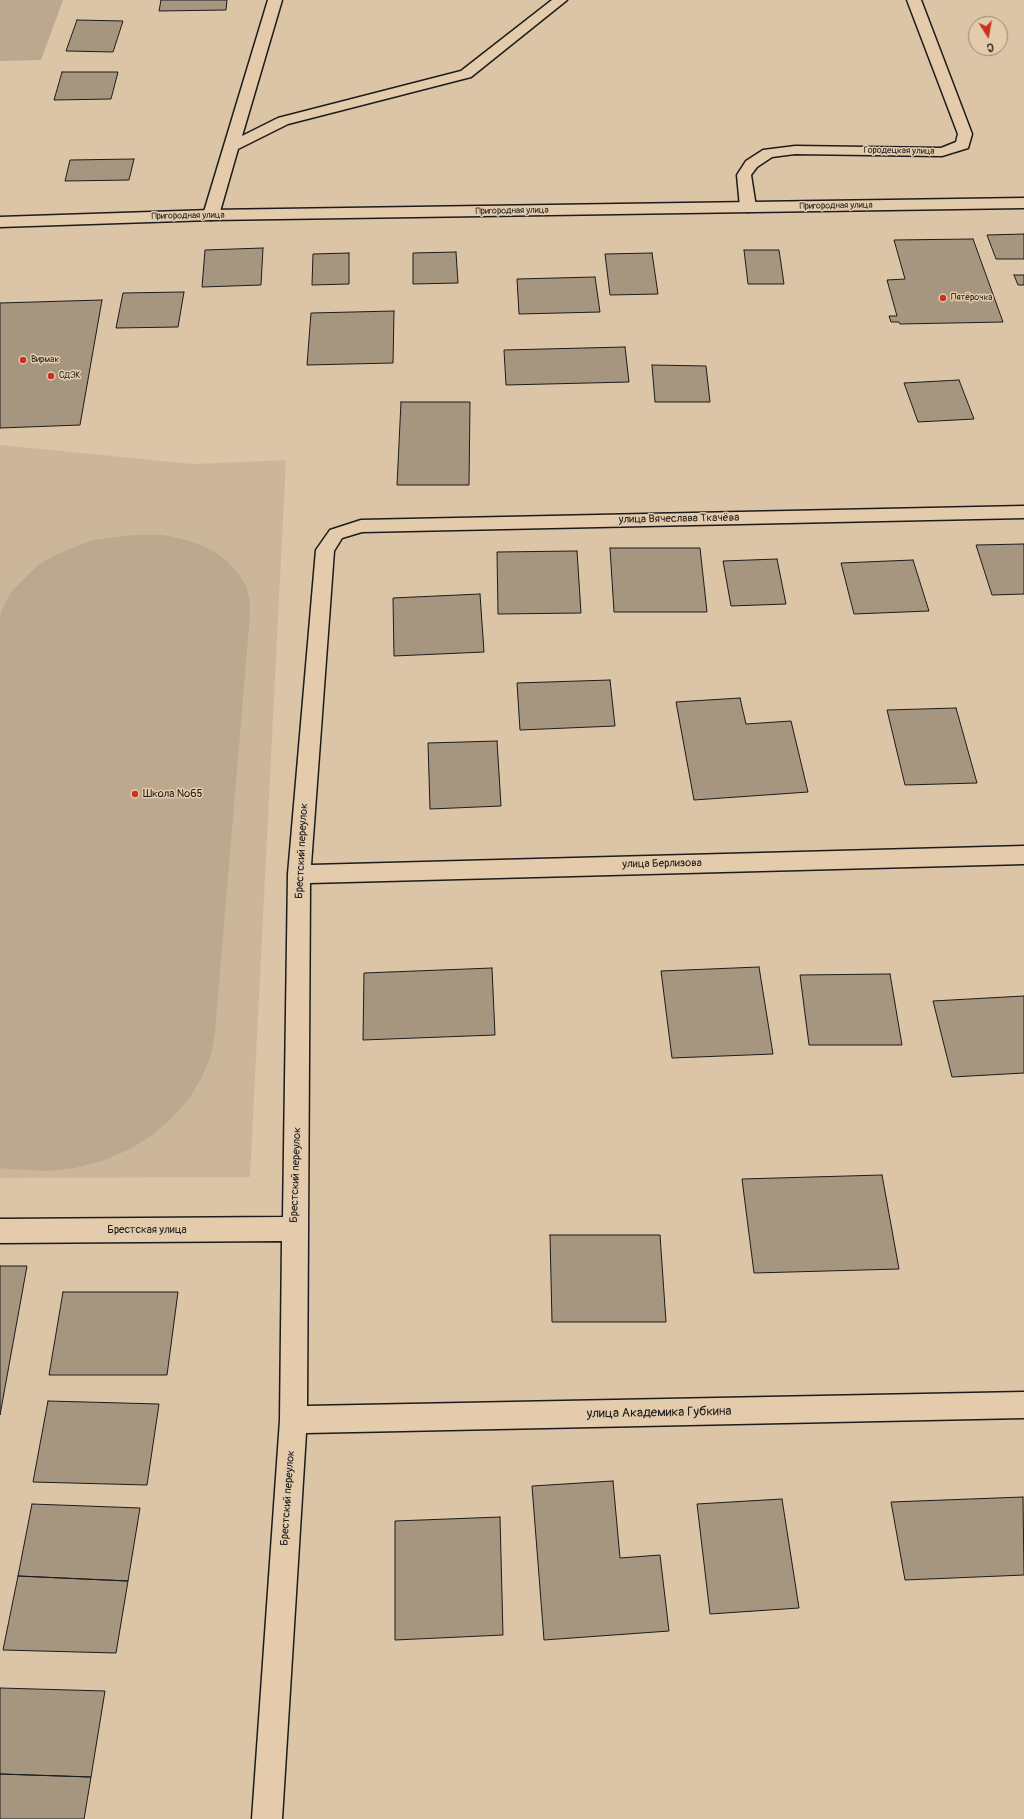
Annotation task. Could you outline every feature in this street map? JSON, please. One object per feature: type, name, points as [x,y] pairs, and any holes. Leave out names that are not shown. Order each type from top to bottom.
[{"type":"street","points":[[211,216],[275,0]]},
{"type":"street","points":[[231,147],[283,121],[466,74],[560,0]]},
{"type":"street","name":"Городецкая улица","points":[[748,207],[744,175],[751,164],[768,153],[794,150],[942,152],[963,145],[965,134],[914,0]]},
{"type":"street","name":"Пригородная улица","points":[[0,222],[211,216],[1024,203]]},
{"type":"street","name":"улица Вячеслава Ткачёва","points":[[336,534],[361,526],[1024,512]]},
{"type":"street","name":"Брестский переулок","points":[[268,1819],[293,1420],[299,874],[325,550],[336,534]]},
{"type":"street","name":"улица Берлизова","points":[[299,874],[1024,855]]},
{"type":"street","name":"Брестская улица","points":[[0,1231],[294,1229]]},
{"type":"street","name":"улица Академика Губкина","points":[[293,1420],[1024,1405]]},
{"type":"shaded area","points":[[0,0],[63,0],[41,60],[0,61]]},
{"type":"shaded area","name":"Школа №65","points":[[0,445],[193,464],[286,460],[250,1177],[0,1178]]},
{"type":"shaded area","name":"Школа №65","points":[[133,535],[163,535],[199,544],[215,552],[228,562],[238,573],[246,586],[250,600],[250,615],[215,1033],[211,1055],[202,1077],[189,1099],[172,1118],[151,1136],[128,1150],[102,1161],[75,1168],[48,1171],[0,1168],[0,616],[12,591],[38,565],[55,555],[93,540]]},
{"type":"building","points":[[161,0],[227,0],[226,10],[159,11]]},
{"type":"building","points":[[77,20],[123,21],[113,52],[66,51]]},
{"type":"building","points":[[62,72],[118,72],[111,99],[54,100]]},
{"type":"building","points":[[134,159],[129,180],[65,181],[70,160]]},
{"type":"building","points":[[1024,234],[1024,259],[996,259],[987,235]]},
{"type":"building","name":"Пятёрочка","points":[[973,239],[1003,322],[900,324],[899,322],[891,322],[889,316],[897,316],[887,280],[905,279],[894,240]]},
{"type":"building","points":[[263,248],[261,285],[202,287],[205,250]]},
{"type":"building","points":[[744,250],[779,250],[784,284],[748,284]]},
{"type":"building","points":[[456,252],[458,283],[413,284],[413,253]]},
{"type":"building","points":[[349,253],[349,284],[312,285],[313,254]]},
{"type":"building","points":[[652,253],[658,294],[610,295],[605,254]]},
{"type":"building","points":[[1014,275],[1024,275],[1024,285],[1018,285]]},
{"type":"building","points":[[595,277],[600,312],[519,314],[517,279]]},
{"type":"building","points":[[184,292],[178,327],[116,328],[123,293]]},
{"type":"building","points":[[102,300],[80,425],[0,428],[0,303]]},
{"type":"building","points":[[394,311],[393,363],[307,365],[311,313]]},
{"type":"building","points":[[625,347],[629,382],[506,385],[504,350]]},
{"type":"building","points":[[652,365],[706,366],[710,402],[655,402]]},
{"type":"building","points":[[959,380],[974,419],[918,422],[904,383]]},
{"type":"building","points":[[401,402],[470,402],[469,485],[397,485]]},
{"type":"building","points":[[1024,544],[1024,594],[992,595],[976,545]]},
{"type":"building","points":[[610,548],[700,548],[707,612],[614,612]]},
{"type":"building","points":[[577,551],[581,613],[498,614],[497,552]]},
{"type":"building","points":[[777,559],[786,604],[731,606],[723,561]]},
{"type":"building","points":[[913,560],[929,611],[854,614],[841,563]]},
{"type":"building","points":[[480,594],[484,652],[394,656],[393,598]]},
{"type":"building","points":[[610,680],[615,726],[520,730],[517,683]]},
{"type":"building","points":[[740,698],[746,724],[791,721],[808,792],[694,800],[676,702]]},
{"type":"building","points":[[956,708],[977,783],[905,785],[887,710]]},
{"type":"building","points":[[497,741],[501,806],[430,809],[428,743]]},
{"type":"building","points":[[759,967],[773,1054],[672,1058],[661,971]]},
{"type":"building","points":[[492,968],[495,1035],[363,1040],[364,973]]},
{"type":"building","points":[[890,974],[902,1045],[809,1045],[800,975]]},
{"type":"building","points":[[1024,996],[1024,1073],[952,1077],[933,1001]]},
{"type":"building","points":[[882,1175],[899,1269],[754,1273],[742,1179]]},
{"type":"building","points":[[550,1235],[660,1235],[666,1322],[552,1322]]},
{"type":"building","points":[[0,1266],[27,1266],[0,1415]]},
{"type":"building","points":[[63,1292],[178,1292],[167,1375],[49,1375]]},
{"type":"building","points":[[48,1401],[159,1404],[147,1485],[33,1482]]},
{"type":"building","points":[[613,1481],[620,1558],[660,1555],[669,1631],[544,1640],[532,1486]]},
{"type":"building","points":[[1023,1497],[1024,1575],[905,1580],[891,1502]]},
{"type":"building","points":[[782,1499],[799,1608],[710,1614],[697,1504]]},
{"type":"building","points":[[32,1504],[140,1508],[128,1581],[18,1576]]},
{"type":"building","points":[[500,1517],[503,1635],[395,1640],[395,1521]]},
{"type":"building","points":[[18,1576],[128,1581],[116,1653],[3,1650]]},
{"type":"building","points":[[0,1688],[105,1691],[91,1777],[0,1774]]},
{"type":"building","points":[[0,1774],[91,1777],[84,1819],[0,1819]]},
{"type":"place","name":"Пятёрочка","points":[[943,298]]},
{"type":"place","name":"Вирмак","points":[[23,360]]},
{"type":"place","name":"СДЭК","points":[[51,376]]},
{"type":"place","name":"Школа №65","points":[[135,794]]}]
